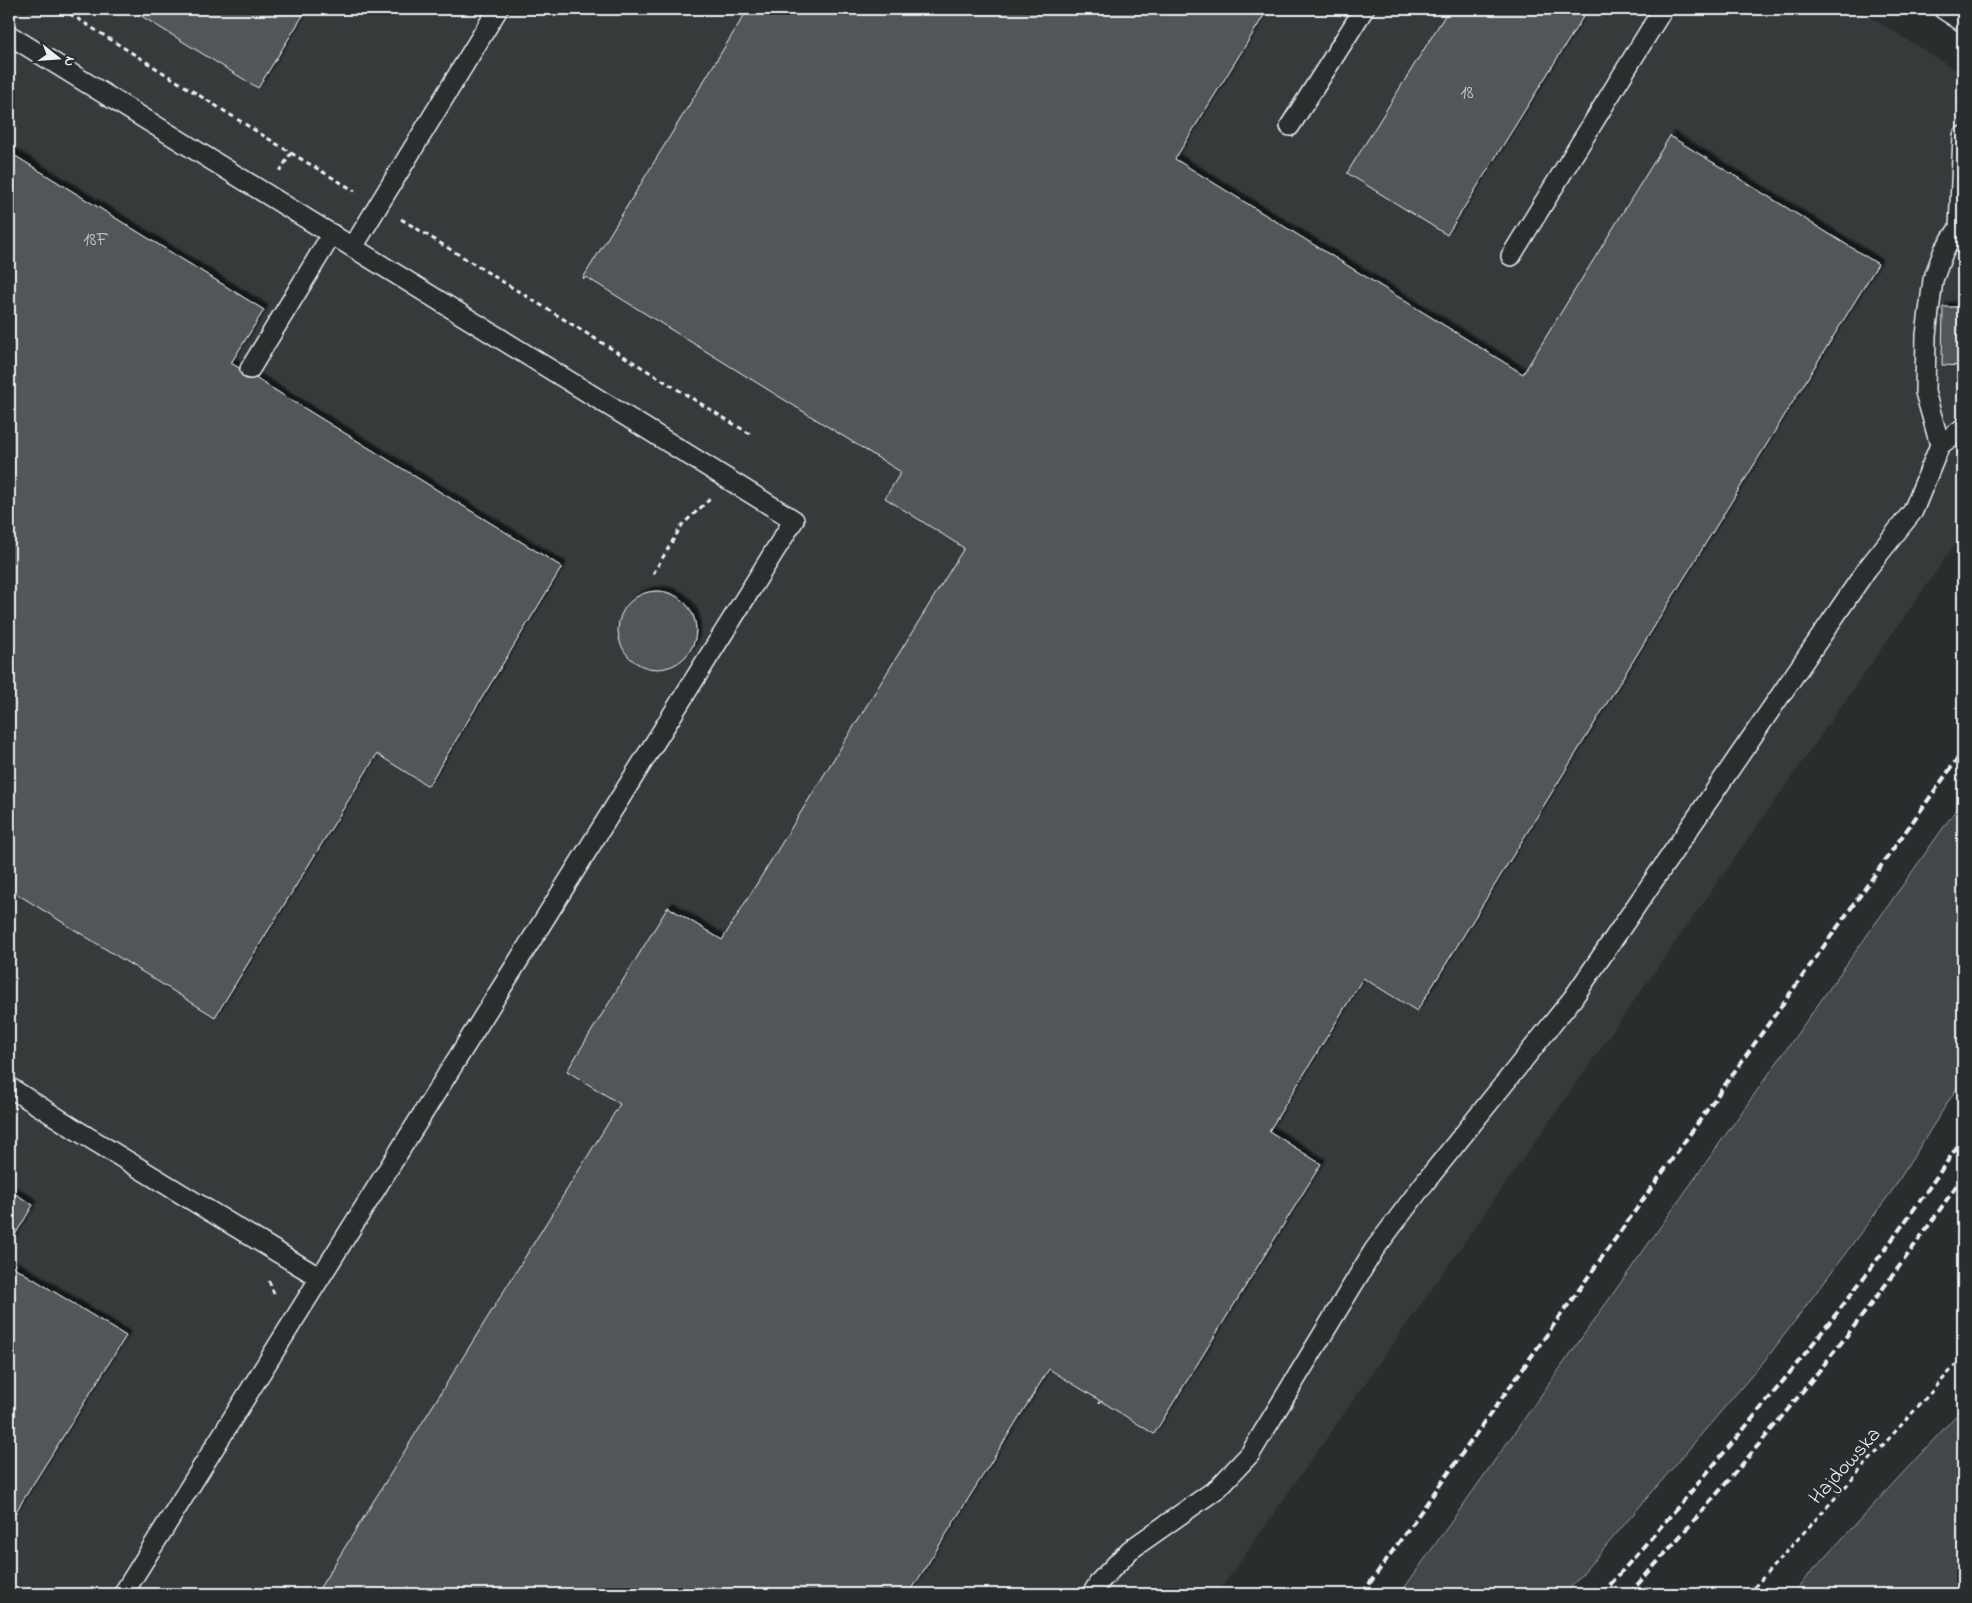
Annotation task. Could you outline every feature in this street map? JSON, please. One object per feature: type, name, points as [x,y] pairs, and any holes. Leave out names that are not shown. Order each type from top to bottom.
[{"type":"lane","points":[[353,247],[498,9]]},
{"type":"lane","points":[[1290,126],[1364,9]]},
{"type":"lane","points":[[1512,256],[1663,9]]},
{"type":"lane","points":[[1943,9],[1963,22]]},
{"type":"lane","points":[[9,35],[794,520],[123,1594]]},
{"type":"lane","points":[[1940,444],[1925,392],[1926,335],[1933,280],[1944,250],[1961,231],[1963,136]]},
{"type":"lane","points":[[250,369],[332,234]]},
{"type":"lane","points":[[1092,1594],[1100,1581],[1130,1550],[1218,1488],[1250,1454],[1374,1250],[1432,1174],[1573,998],[1861,577],[1913,511],[1940,444],[1963,428]]},
{"type":"lane","points":[[9,1087],[320,1278]]},
{"type":"path","points":[[62,9],[291,153],[750,434]]},
{"type":"path","points":[[276,178],[291,153]]},
{"type":"path","points":[[654,574],[682,525],[710,498]]},
{"type":"path","name":"Hajdowska","points":[[1748,1594],[1963,1356]]},
{"type":"shaded area","points":[[9,9],[1857,9],[1963,74],[1963,533],[1217,1594],[9,1594]]},
{"type":"shaded area","points":[[1963,800],[1963,1078],[1892,1191],[1770,1354],[1565,1594],[1400,1594]]},
{"type":"shaded area","points":[[1963,1408],[1963,1594],[1791,1594]]},
{"type":"building","points":[[130,9],[307,9],[258,88]]},
{"type":"building","points":[[748,9],[1268,9],[1175,159],[1523,374],[1670,136],[1878,264],[1417,1011],[1363,978],[1269,1131],[1321,1164],[1154,1434],[1101,1401],[1099,1403],[1099,1400],[1049,1369],[909,1594],[316,1594],[620,1104],[567,1071],[668,907],[722,940],[964,548],[885,498],[901,472],[586,277],[583,278]]},
{"type":"building","points":[[1449,9],[1588,9],[1447,235],[1347,173]]},
{"type":"building","points":[[9,152],[264,310],[231,363],[562,567],[428,786],[377,754],[215,1017],[9,889]]},
{"type":"building","points":[[1943,307],[1963,307],[1963,366],[1942,365]]},
{"type":"building","points":[[649,591],[665,591],[679,597],[690,608],[696,622],[696,638],[690,652],[679,663],[665,669],[649,669],[635,663],[624,652],[618,638],[618,622],[624,608],[635,597]]},
{"type":"building","points":[[9,1190],[33,1205],[9,1245]]},
{"type":"building","points":[[9,1264],[126,1336],[15,1513],[9,1509]]},
{"type":"railway","points":[[1362,1594],[1963,751]]},
{"type":"railway","points":[[1602,1594],[1744,1429],[1790,1372],[1879,1257],[1963,1138]]},
{"type":"railway","points":[[1629,1594],[1803,1391],[1885,1285],[1963,1176]]}]
